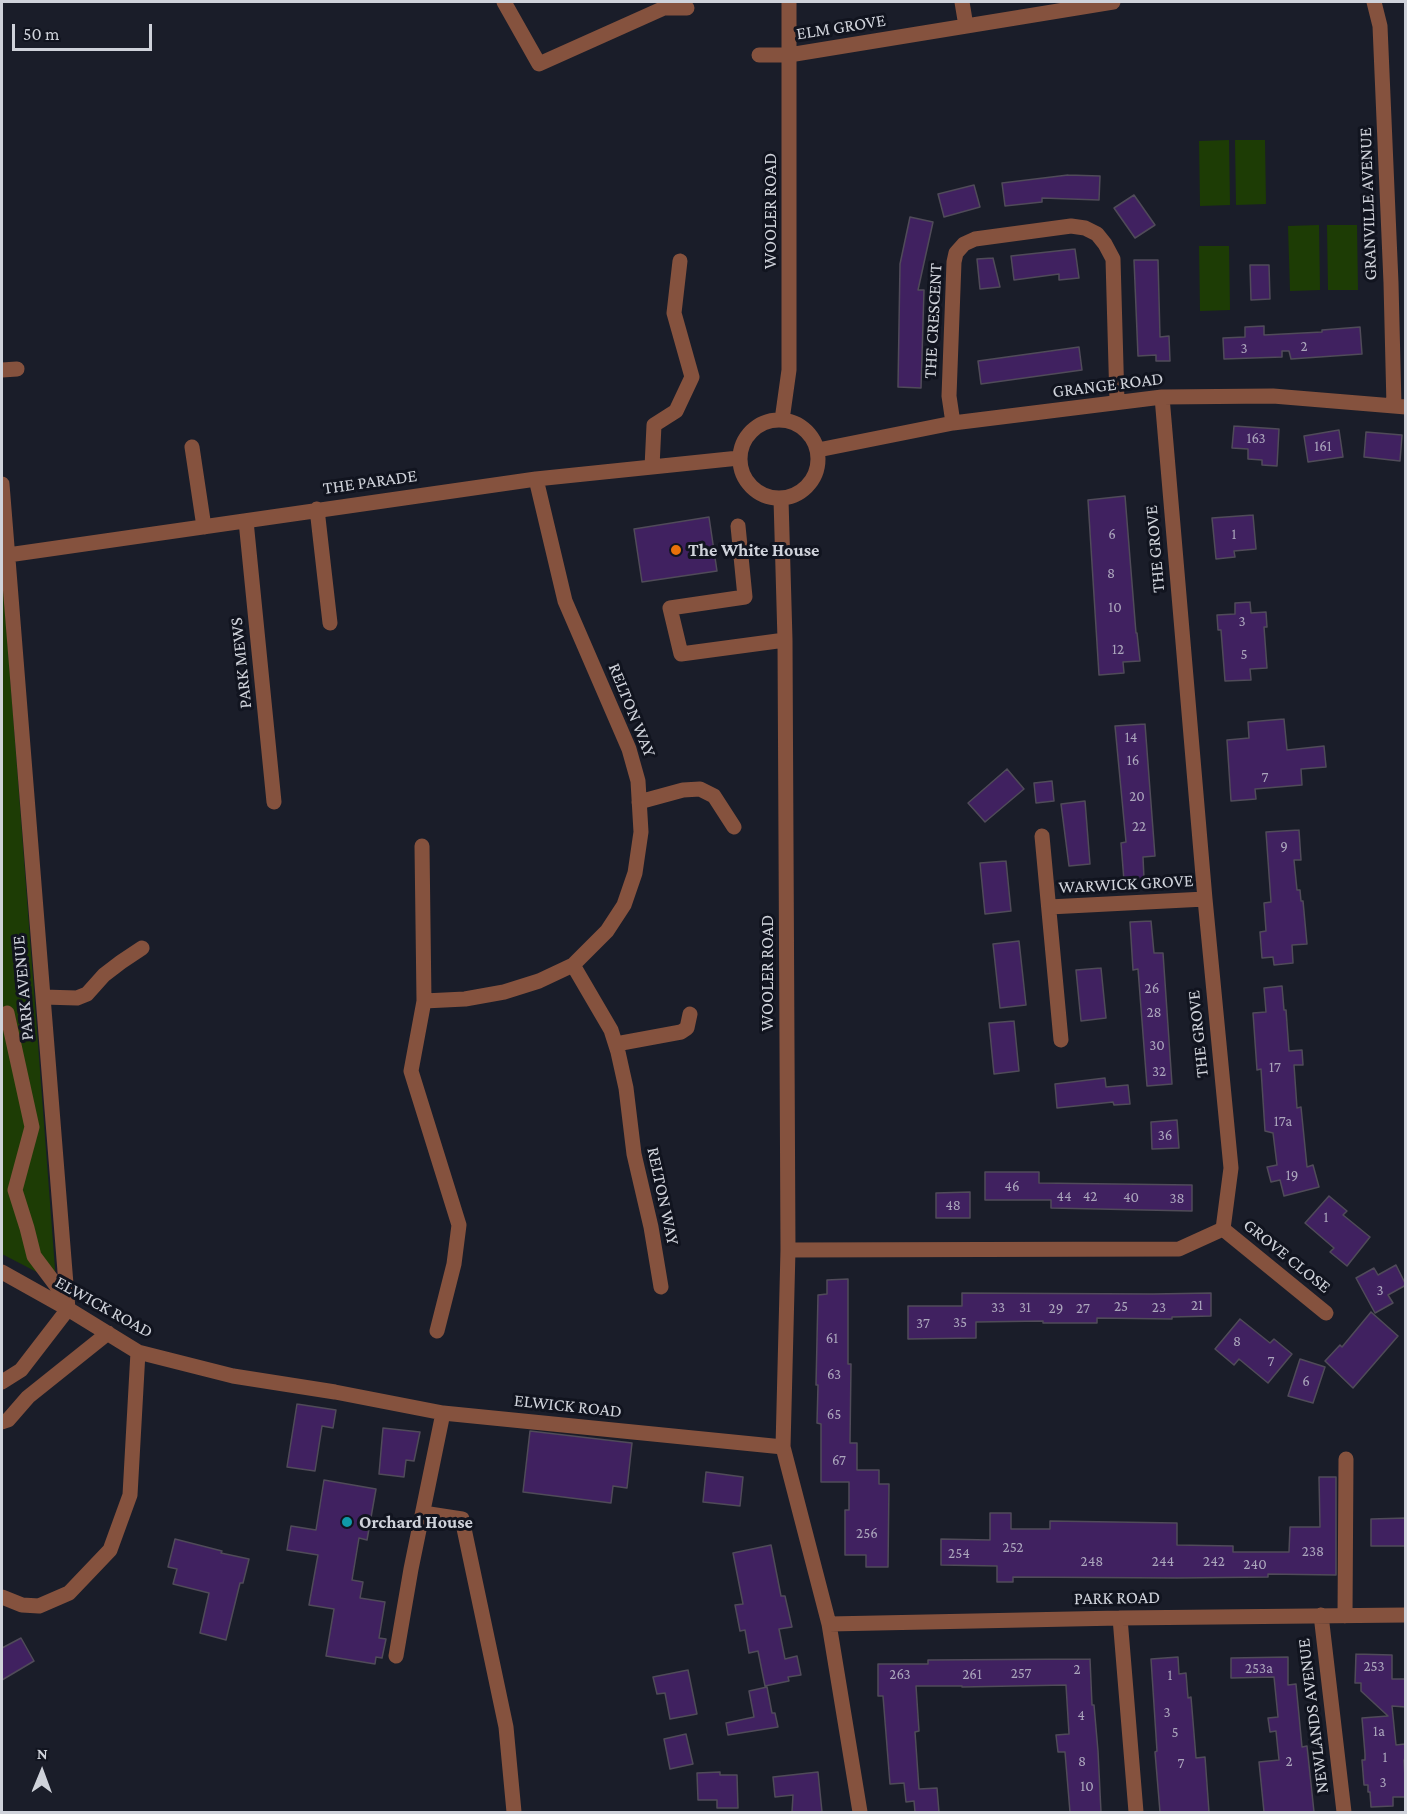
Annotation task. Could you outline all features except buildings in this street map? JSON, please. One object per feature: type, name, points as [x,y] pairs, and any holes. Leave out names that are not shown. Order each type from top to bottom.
[{"type":"street","points":[[504,2],[539,64],[664,5],[687,8]]},
{"type":"street","name":"WOOLER ROAD","points":[[782,420],[789,370],[789,2]]},
{"type":"street","points":[[962,2],[966,26]]},
{"type":"street","name":"ELM GROVE","points":[[759,54],[789,55],[1113,2]]},
{"type":"street","name":"GRANVILLE AVENUE","points":[[1374,2],[1378,11],[1381,37],[1400,407]]},
{"type":"street","name":"THE CRESCENT","points":[[953,423],[949,396],[956,253],[964,244],[975,239],[1071,226],[1084,228],[1097,234],[1106,244],[1113,259],[1117,402]]},
{"type":"street","points":[[652,467],[654,425],[676,411],[692,377],[674,313],[680,261]]},
{"type":"street","points":[[2,370],[17,369]]},
{"type":"street","name":"GRANGE ROAD","points":[[818,450],[953,423],[1162,397],[1273,396],[1400,407]]},
{"type":"street","name":"THE GROVE","points":[[1162,397],[1205,899],[1231,1168],[1223,1229]]},
{"type":"street","points":[[782,420],[799,425],[810,434],[818,450],[818,468],[809,485],[798,494],[781,500],[766,497],[754,490],[742,474],[739,458],[746,437],[756,427],[768,421],[782,420]]},
{"type":"street","points":[[192,447],[204,527]]},
{"type":"street","name":"THE PARADE","points":[[8,555],[536,479],[739,458]]},
{"type":"street","name":"RELTON WAY","points":[[536,479],[565,601],[630,749],[638,781],[641,832],[635,873],[624,905],[607,931],[573,965],[599,1007],[616,1044],[626,1088],[634,1154],[651,1227],[661,1287]]},
{"type":"street","name":"PARK AVENUE","points":[[2,484],[68,1305]]},
{"type":"street","name":"WOOLER ROAD","points":[[781,500],[786,640],[788,1250],[783,1447]]},
{"type":"street","points":[[317,509],[330,623]]},
{"type":"street","name":"PARK MEWS","points":[[246,521],[274,802]]},
{"type":"street","points":[[738,526],[745,597],[670,608],[681,654],[786,640]]},
{"type":"street","points":[[639,802],[683,790],[700,789],[714,796],[734,827]]},
{"type":"street","name":"WARWICK GROVE","points":[[1042,836],[1061,1040]]},
{"type":"street","points":[[422,846],[424,1001],[411,1071],[459,1225],[454,1264],[437,1331]]},
{"type":"street","name":"WARWICK GROVE","points":[[1049,907],[1205,899]]},
{"type":"street","points":[[43,997],[77,998],[87,994],[112,968],[142,948]]},
{"type":"street","points":[[424,1001],[465,999],[504,992],[539,981],[573,965]]},
{"type":"street","points":[[2,1382],[21,1370],[68,1305],[34,1256],[15,1190],[32,1127],[7,1013]]},
{"type":"street","points":[[616,1044],[681,1032],[687,1028],[690,1014]]},
{"type":"street","points":[[788,1250],[1179,1249],[1223,1229]]},
{"type":"street","name":"GROVE CLOSE","points":[[1223,1229],[1326,1312]]},
{"type":"street","name":"ELWICK ROAD","points":[[2,1272],[68,1305],[138,1352],[233,1376],[335,1392],[442,1413],[783,1447]]},
{"type":"street","points":[[2,1422],[8,1420],[28,1397],[108,1333]]},
{"type":"street","points":[[2,1597],[22,1605],[39,1606],[69,1593],[110,1550],[130,1495],[138,1352]]},
{"type":"street","points":[[396,1656],[442,1413]]},
{"type":"street","points":[[783,1447],[829,1624],[860,1812]]},
{"type":"street","points":[[1345,1616],[1346,1459]]},
{"type":"street","points":[[423,1513],[462,1519],[506,1727],[514,1812]]},
{"type":"street","name":"PARK ROAD","points":[[829,1624],[1406,1615]]},
{"type":"street","name":"NEWLANDS AVENUE","points":[[1321,1616],[1344,1812]]},
{"type":"street","points":[[1120,1618],[1136,1812]]},
{"type":"green space","points":[[1229,140],[1230,205],[1200,206],[1199,141]]},
{"type":"green space","points":[[1235,140],[1265,140],[1266,204],[1236,205]]},
{"type":"green space","points":[[1319,225],[1320,290],[1290,291],[1288,226]]},
{"type":"green space","points":[[1327,225],[1357,225],[1358,290],[1328,290]]},
{"type":"green space","points":[[1199,246],[1229,246],[1230,310],[1200,311]]},
{"type":"green space","points":[[2,569],[56,1282],[2,1254]]},
{"type":"place","name":"The White House","points":[[676,550]]},
{"type":"place","name":"Orchard House","points":[[347,1522]]}]
